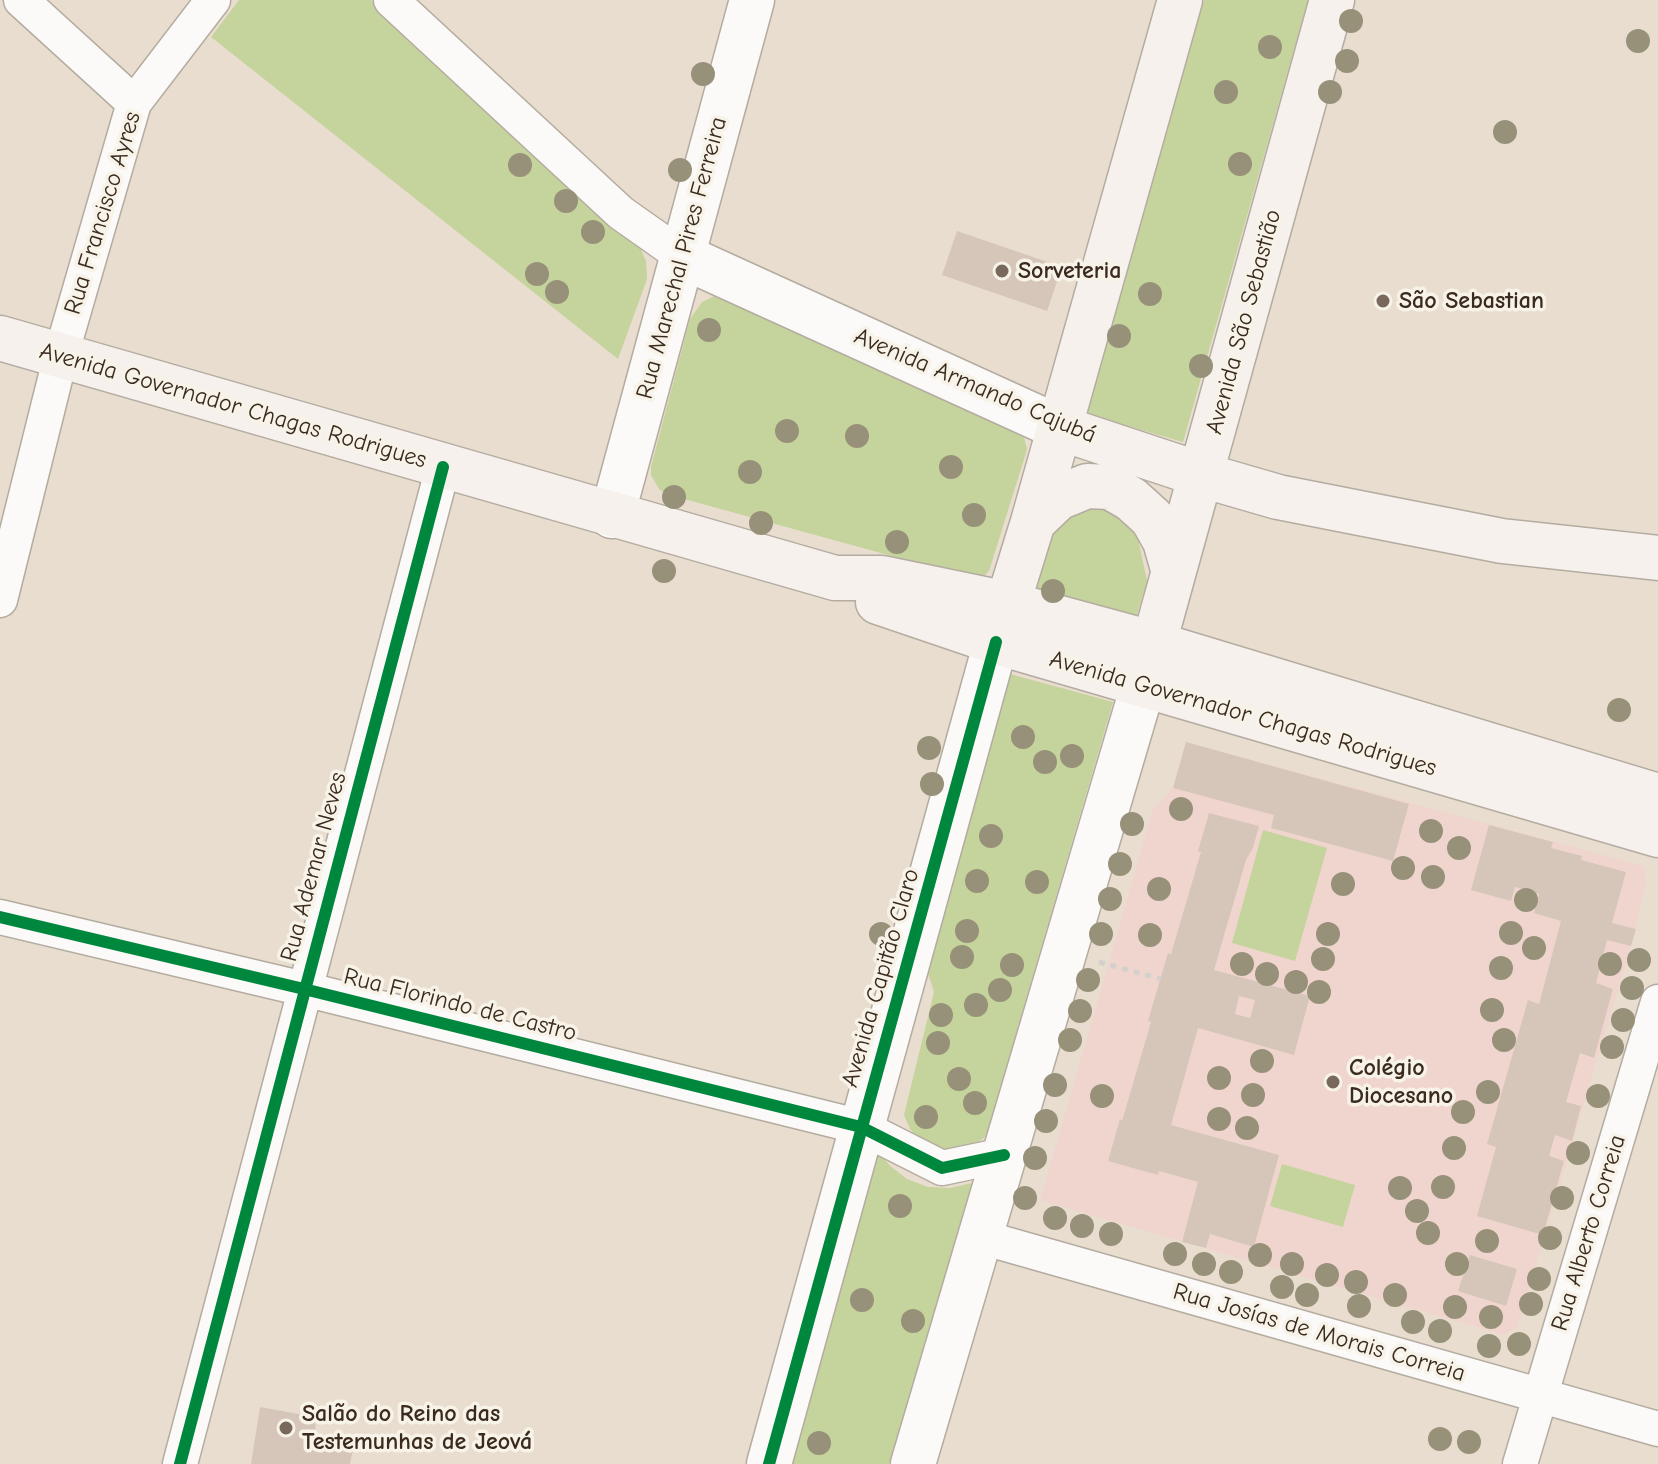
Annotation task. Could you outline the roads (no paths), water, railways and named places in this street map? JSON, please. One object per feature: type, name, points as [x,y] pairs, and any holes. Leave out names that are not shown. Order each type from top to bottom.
[{"type":"main road","points":[[1002,623],[1180,0]]},
{"type":"main road","name":"Avenida São Sebastião","points":[[1155,644],[1173,569],[1202,475],[1332,0]]},
{"type":"main road","name":"Avenida Governador Chagas Rodrigues","points":[[0,338],[835,578],[850,592],[1002,623],[1155,644],[1658,796]]},
{"type":"main road","name":"Avenida Armando Cajubá","points":[[1060,428],[1278,497],[1502,541],[1658,558]]},
{"type":"main road","points":[[1033,522],[1058,498],[1087,486],[1110,487],[1131,499],[1152,518],[1165,541],[1173,569]]},
{"type":"main road","name":"Avenida Governador Chagas Rodrigues","points":[[1002,623],[1143,686],[1658,835]]},
{"type":"main road","points":[[1143,686],[1155,644]]},
{"type":"street","points":[[21,0],[134,103]]},
{"type":"street","name":"Rua Francisco Ayres","points":[[0,600],[61,355],[134,103],[213,0]]},
{"type":"street","name":"Avenida Armando Cajubá","points":[[391,0],[621,213],[682,256],[1060,428]]},
{"type":"street","name":"Rua Marechal Pires Ferreira","points":[[612,516],[752,0]]},
{"type":"street","name":"Rua Ademar Neves","points":[[180,1464],[443,467]]},
{"type":"street","name":"Avenida Capitão Claro","points":[[769,1464],[1002,623]]},
{"type":"street","points":[[913,1464],[1143,686]]},
{"type":"street","name":"Rua Florindo de Castro","points":[[0,917],[861,1127],[942,1168],[1004,1155]]},
{"type":"street","name":"Rua Alberto Correia","points":[[1520,1464],[1658,1002]]},
{"type":"street","name":"Rua Josías de Morais Correia","points":[[981,1237],[1658,1429]]},
{"type":"place","name":"Sorveteria","points":[[1002,271]]},
{"type":"place","name":"São Sebastian","points":[[1383,301]]},
{"type":"place","name":"Colégio Diocesano","points":[[1333,1082]]},
{"type":"place","name":"Salão do Reino das Testemunhas de Jeová","points":[[286,1428]]}]
